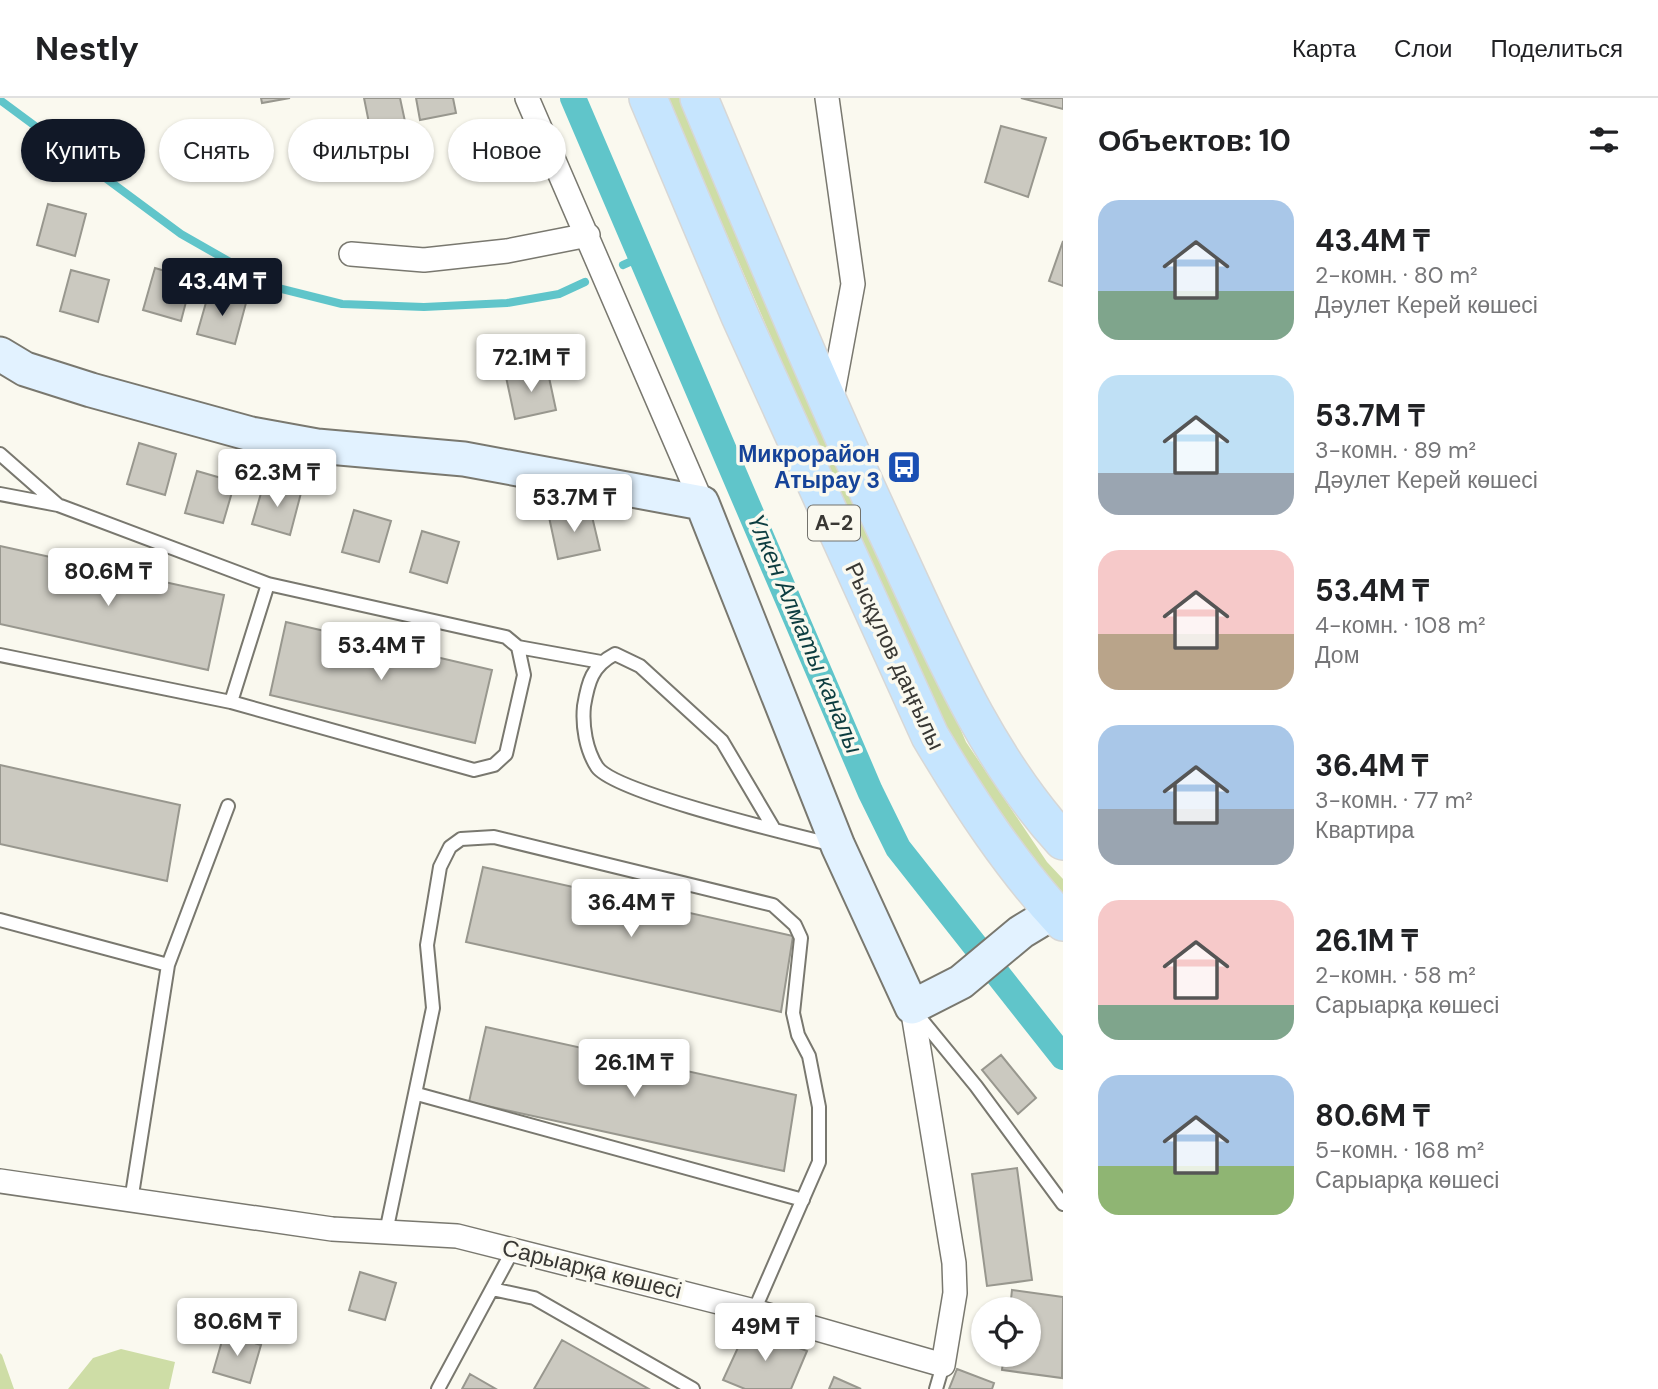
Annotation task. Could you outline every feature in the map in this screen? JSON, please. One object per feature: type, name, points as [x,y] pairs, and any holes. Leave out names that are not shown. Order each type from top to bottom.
[{"type":"main road","name":"Рысқұлов даңғылы","points":[[648,98],[740,316],[930,736],[963,791],[1058,917]]},
{"type":"main road","name":"Рысқұлов даңғылы","points":[[699,98],[830,409],[955,678],[1029,803],[1063,841]]},
{"type":"street","points":[[527,98],[702,503],[838,846],[912,1007],[954,1263],[956,1293],[943,1365]]},
{"type":"street","points":[[827,98],[853,284],[830,409]]},
{"type":"street","points":[[351,254],[424,260],[507,251],[587,235]]},
{"type":"street","points":[[0,354],[25,369],[78,386],[251,434],[317,446],[464,459],[702,503]]},
{"type":"street","points":[[912,1007],[961,982],[1021,932],[1058,917]]},
{"type":"street","name":"Сарыарқа көшесі","points":[[0,1181],[332,1229],[457,1236],[514,1248],[754,1311],[943,1365]]},
{"type":"lane","points":[[0,454],[58,505]]},
{"type":"lane","points":[[0,494],[58,505],[268,584],[506,637],[518,647],[601,662]]},
{"type":"lane","points":[[231,702],[268,584]]},
{"type":"lane","points":[[0,655],[231,702],[474,770],[494,765],[506,754],[524,675],[518,647]]},
{"type":"lane","points":[[775,829],[722,741],[640,666],[615,654],[601,662],[588,682],[583,719],[588,745],[598,770],[645,794],[838,846]]},
{"type":"lane","points":[[131,1201],[168,965],[228,806]]},
{"type":"lane","points":[[386,1232],[433,1008],[427,945],[438,880],[450,847],[461,839],[494,837],[773,905],[795,925],[801,938],[793,1013],[798,1035],[809,1056],[819,1108],[820,1161],[754,1311]]},
{"type":"lane","points":[[0,920],[168,965]]},
{"type":"lane","points":[[912,1007],[976,1086],[1063,1204]]},
{"type":"lane","points":[[417,1094],[803,1200]]},
{"type":"lane","points":[[438,1389],[514,1248]]},
{"type":"lane","points":[[492,1289],[534,1298],[693,1389]]},
{"type":"lane","points":[[936,1389],[943,1365]]},
{"type":"green space","points":[[668,98],[688,98],[966,742],[1047,862],[1063,879],[1063,904],[948,748]]},
{"type":"green space","points":[[121,1349],[175,1362],[169,1389],[68,1389],[93,1358]]},
{"type":"green space","points":[[0,1353],[2,1355],[14,1389],[0,1389]]},
{"type":"building","points":[[261,98],[290,98],[262,103]]},
{"type":"building","points":[[364,98],[400,98],[404,119],[368,119]]},
{"type":"building","points":[[416,98],[453,98],[456,113],[420,119]]},
{"type":"building","points":[[1021,98],[1063,98],[1063,109]]},
{"type":"building","points":[[1001,126],[1046,138],[1028,197],[985,182]]},
{"type":"building","points":[[48,204],[86,214],[75,256],[37,245]]},
{"type":"building","points":[[1063,241],[1063,286],[1049,281]]},
{"type":"building","points":[[155,268],[192,279],[181,321],[143,310]]},
{"type":"building","points":[[71,270],[109,280],[98,322],[60,311]]},
{"type":"building","points":[[209,292],[246,303],[235,344],[197,334]]},
{"type":"building","points":[[547,368],[556,410],[515,419],[506,377]]},
{"type":"building","points":[[139,443],[176,454],[165,495],[127,484]]},
{"type":"building","points":[[197,471],[235,482],[223,523],[185,513]]},
{"type":"building","points":[[264,483],[301,493],[290,535],[252,524]]},
{"type":"building","points":[[590,508],[600,550],[558,559],[549,517]]},
{"type":"building","points":[[354,510],[391,521],[379,562],[342,552]]},
{"type":"building","points":[[422,531],[459,542],[447,583],[410,572]]},
{"type":"building","points":[[0,546],[224,595],[208,670],[0,624]]},
{"type":"building","points":[[286,622],[492,670],[475,743],[270,695]]},
{"type":"building","points":[[0,765],[180,805],[167,881],[0,844]]},
{"type":"building","points":[[483,867],[793,936],[781,1012],[466,942]]},
{"type":"building","points":[[486,1027],[796,1095],[784,1171],[469,1102]]},
{"type":"building","points":[[1001,1055],[1036,1098],[1018,1114],[982,1070]]},
{"type":"building","points":[[1017,1168],[1032,1280],[987,1286],[972,1174]]},
{"type":"building","points":[[360,1272],[396,1283],[385,1320],[349,1310]]},
{"type":"building","points":[[1012,1290],[1063,1297],[1062,1378],[1002,1370],[1002,1367],[1041,1367],[1041,1297],[1011,1297]]},
{"type":"building","points":[[747,1328],[807,1351],[791,1389],[745,1389],[723,1380]]},
{"type":"building","points":[[224,1334],[261,1345],[250,1383],[213,1372]]},
{"type":"building","points":[[562,1340],[649,1389],[534,1389]]},
{"type":"building","points":[[957,1369],[994,1383],[992,1389],[949,1389]]},
{"type":"building","points":[[470,1374],[496,1389],[462,1389]]},
{"type":"building","points":[[834,1377],[861,1389],[829,1389]]},
{"type":"waterway","name":"Үлкен Алматы каналы","points":[[573,98],[870,791],[898,848],[1063,1057]]},
{"type":"waterway","points":[[0,100],[181,234],[274,287],[342,304],[424,307],[507,303],[559,294],[585,282]]},
{"type":"waterway","points":[[623,265],[641,257]]},
{"type":"place","name":"Микрорайон Атырау 3","points":[[904,467]]}]
